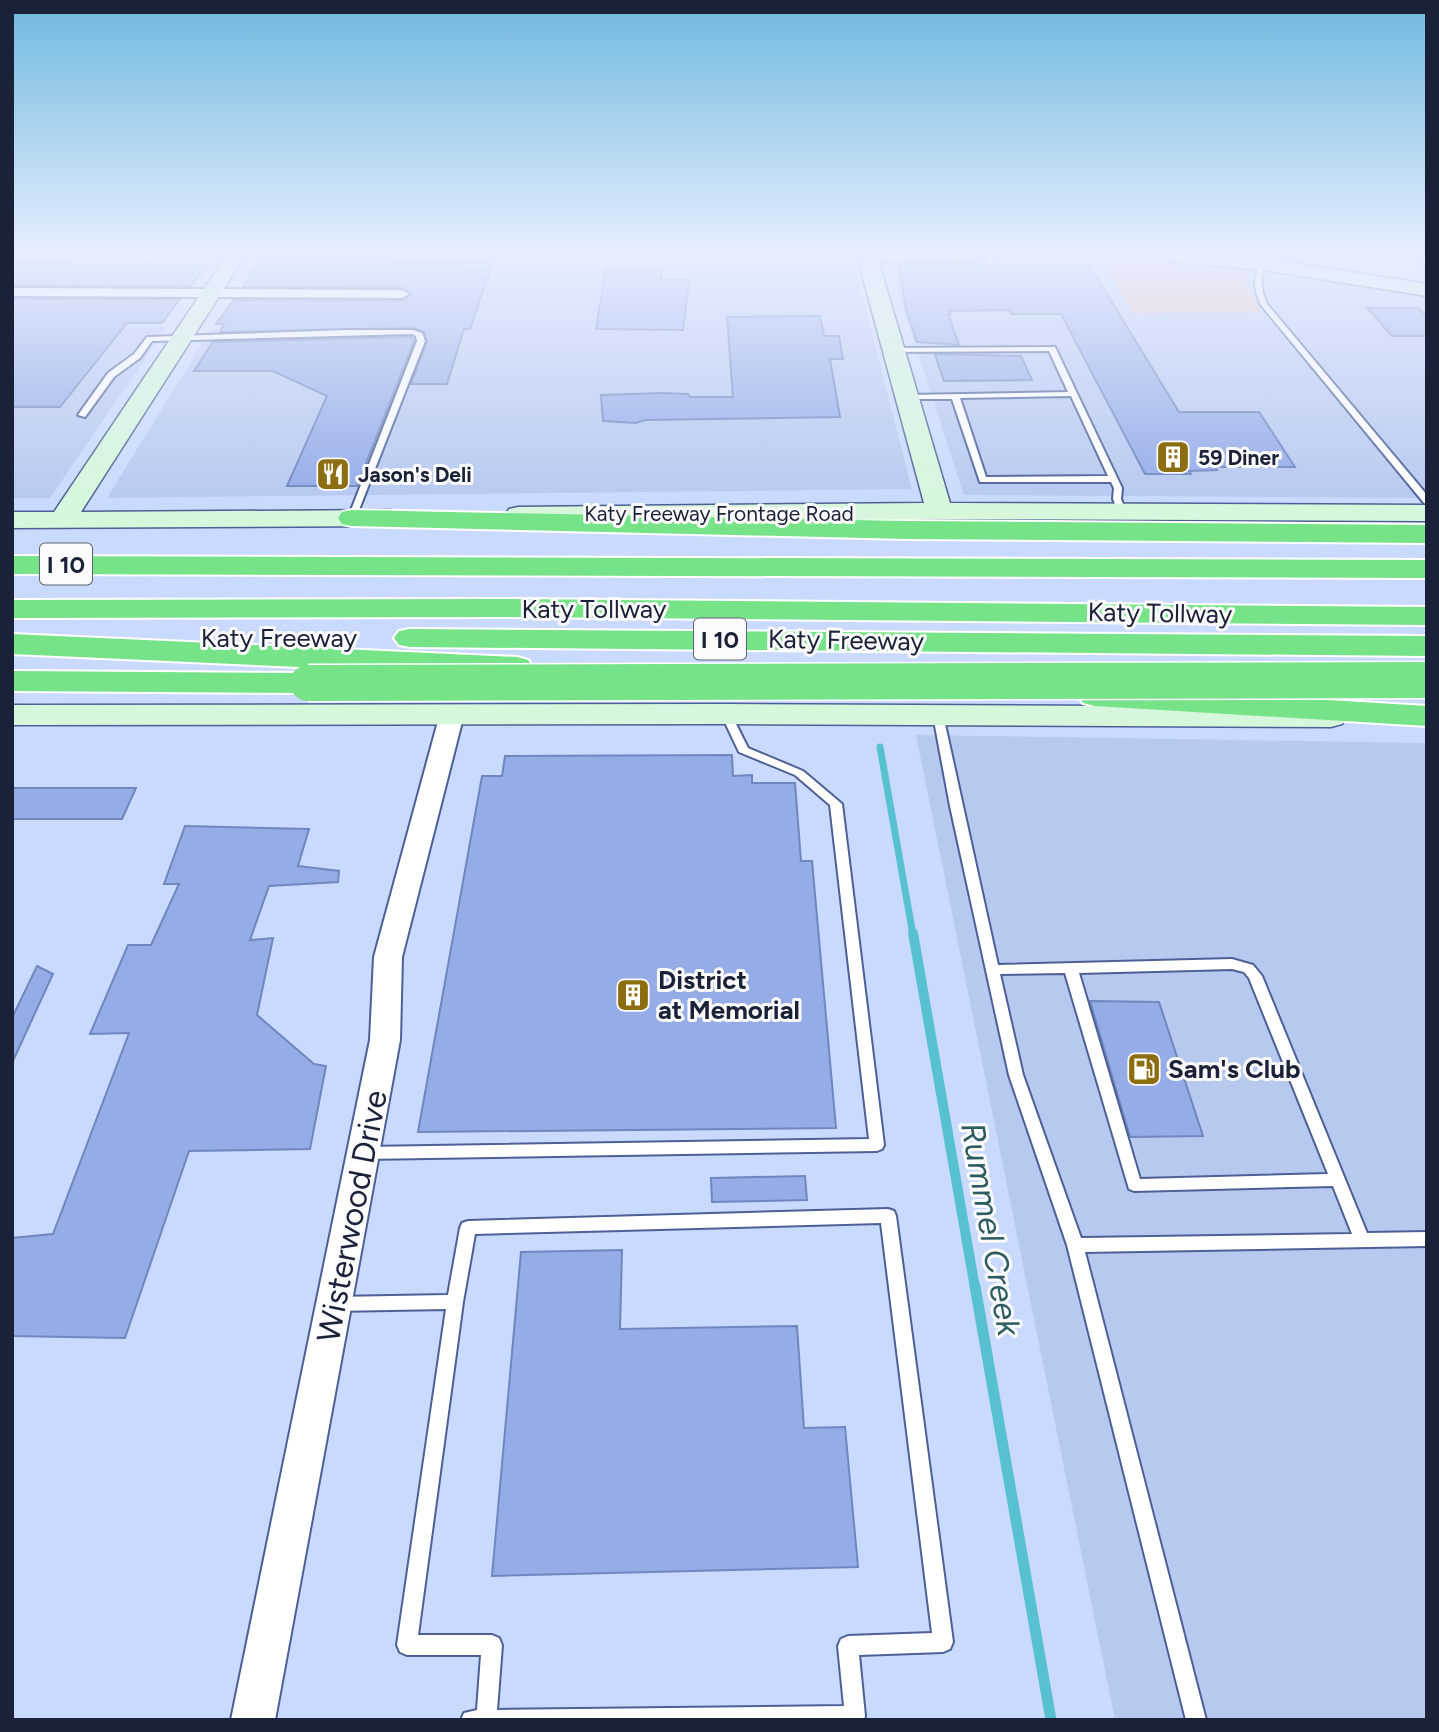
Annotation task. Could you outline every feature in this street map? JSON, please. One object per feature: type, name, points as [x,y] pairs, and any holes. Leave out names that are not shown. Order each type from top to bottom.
[{"type":"highway","points":[[352,518],[892,530],[1427,534]]},
{"type":"highway","points":[[120,564],[478,551],[941,543],[1427,545]]},
{"type":"highway","name":"I 10","points":[[12,565],[1427,569]]},
{"type":"highway","name":"Katy Tollway","points":[[12,592],[519,591],[1427,597]]},
{"type":"highway","name":"Katy Tollway","points":[[12,609],[498,608],[1427,616]]},
{"type":"highway","name":"Katy Freeway","points":[[12,638],[682,638],[1427,646]]},
{"type":"highway","points":[[12,644],[1038,693],[1427,717]]},
{"type":"highway","points":[[12,681],[298,683],[1427,680]]},
{"type":"highway","points":[[12,687],[298,683]]},
{"type":"main road","points":[[890,337],[939,511]]},
{"type":"main road","points":[[62,520],[183,339]]},
{"type":"main road","name":"Katy Freeway Frontage Road","points":[[12,520],[939,511],[1427,513]]},
{"type":"main road","points":[[12,715],[452,713],[1427,717]]},
{"type":"street","name":"Wisterwood Drive","points":[[253,1720],[385,1040],[388,957],[452,713]]},
{"type":"lane","points":[[82,415],[111,375],[137,356],[150,339],[265,337]]},
{"type":"lane","points":[[352,518],[421,341],[420,337]]},
{"type":"lane","points":[[1290,337],[1427,501]]},
{"type":"lane","points":[[894,350],[1052,349],[1114,479],[1122,512]]},
{"type":"lane","points":[[907,397],[1074,394]]},
{"type":"lane","points":[[955,396],[983,480],[1114,479]]},
{"type":"lane","points":[[364,1153],[877,1144],[836,804],[799,773],[743,750],[726,714]]},
{"type":"lane","points":[[938,715],[1016,1075],[1075,1245],[1196,1720]]},
{"type":"lane","points":[[992,971],[1232,964],[1248,968],[1255,976],[1362,1240]]},
{"type":"lane","points":[[1071,969],[1134,1185],[1338,1180]]},
{"type":"lane","points":[[471,1720],[855,1716],[848,1646],[943,1642],[888,1216],[468,1228],[455,1301],[407,1646],[492,1646],[486,1719]]},
{"type":"lane","points":[[1075,1245],[1427,1239]]},
{"type":"lane","points":[[335,1304],[455,1301]]},
{"type":"shaded area","points":[[12,337],[160,337],[50,498],[12,498]]},
{"type":"shaded area","points":[[206,337],[873,337],[912,489],[107,498]]},
{"type":"shaded area","points":[[912,337],[1427,337],[1427,498],[964,495]]},
{"type":"shaded area","points":[[916,735],[1427,743],[1427,1720],[1115,1720]]},
{"type":"building","points":[[12,337],[116,337],[60,407],[12,407]]},
{"type":"building","points":[[411,337],[414,341],[357,486],[287,486],[327,396],[273,371],[194,371],[213,342]]},
{"type":"building","points":[[425,337],[462,337],[447,384],[411,384],[427,342]]},
{"type":"building","points":[[728,337],[839,337],[843,359],[830,359],[840,417],[645,420],[636,423],[603,421],[601,395],[661,393],[688,394],[690,397],[733,397]]},
{"type":"building","points":[[915,337],[956,337],[959,345],[917,342]]},
{"type":"building","points":[[1073,337],[1133,337],[1179,412],[1259,412],[1295,467],[1215,467],[1217,470],[1189,471],[1191,474],[1145,474]]},
{"type":"building","points":[[935,354],[1021,356],[1032,380],[944,381]]},
{"type":"building","name":"District at Memorial","points":[[732,755],[733,776],[752,775],[752,783],[795,783],[801,861],[812,861],[836,1128],[418,1132],[482,776],[502,776],[505,756]]},
{"type":"building","points":[[12,788],[136,788],[122,819],[12,819]]},
{"type":"building","points":[[185,826],[309,829],[298,866],[339,871],[338,882],[269,886],[250,940],[273,938],[257,1015],[314,1064],[326,1066],[310,1149],[189,1151],[125,1338],[12,1336],[12,1238],[53,1234],[129,1033],[90,1034],[128,945],[151,945],[179,884],[164,884]]},
{"type":"building","points":[[37,966],[53,974],[12,1063],[12,1018]]},
{"type":"building","name":"Sam's Club","points":[[1090,1001],[1159,1002],[1203,1136],[1130,1137]]},
{"type":"building","points":[[805,1176],[807,1200],[712,1202],[711,1178]]},
{"type":"building","points":[[622,1250],[620,1329],[797,1326],[804,1428],[845,1427],[858,1567],[492,1576],[521,1252]]},
{"type":"waterway","name":"Rummel Creek","points":[[880,747],[913,935]]},
{"type":"waterway","name":"Rummel Creek","points":[[913,933],[975,1288]]},
{"type":"waterway","name":"Rummel Creek","points":[[975,1286],[1051,1720]]},
{"type":"place","name":"59 Diner","points":[[1173,457]]},
{"type":"place","name":"Jason's Deli","points":[[333,474]]},
{"type":"place","name":"District at Memorial","points":[[633,995]]},
{"type":"place","name":"Sam's Club","points":[[1144,1069]]}]
